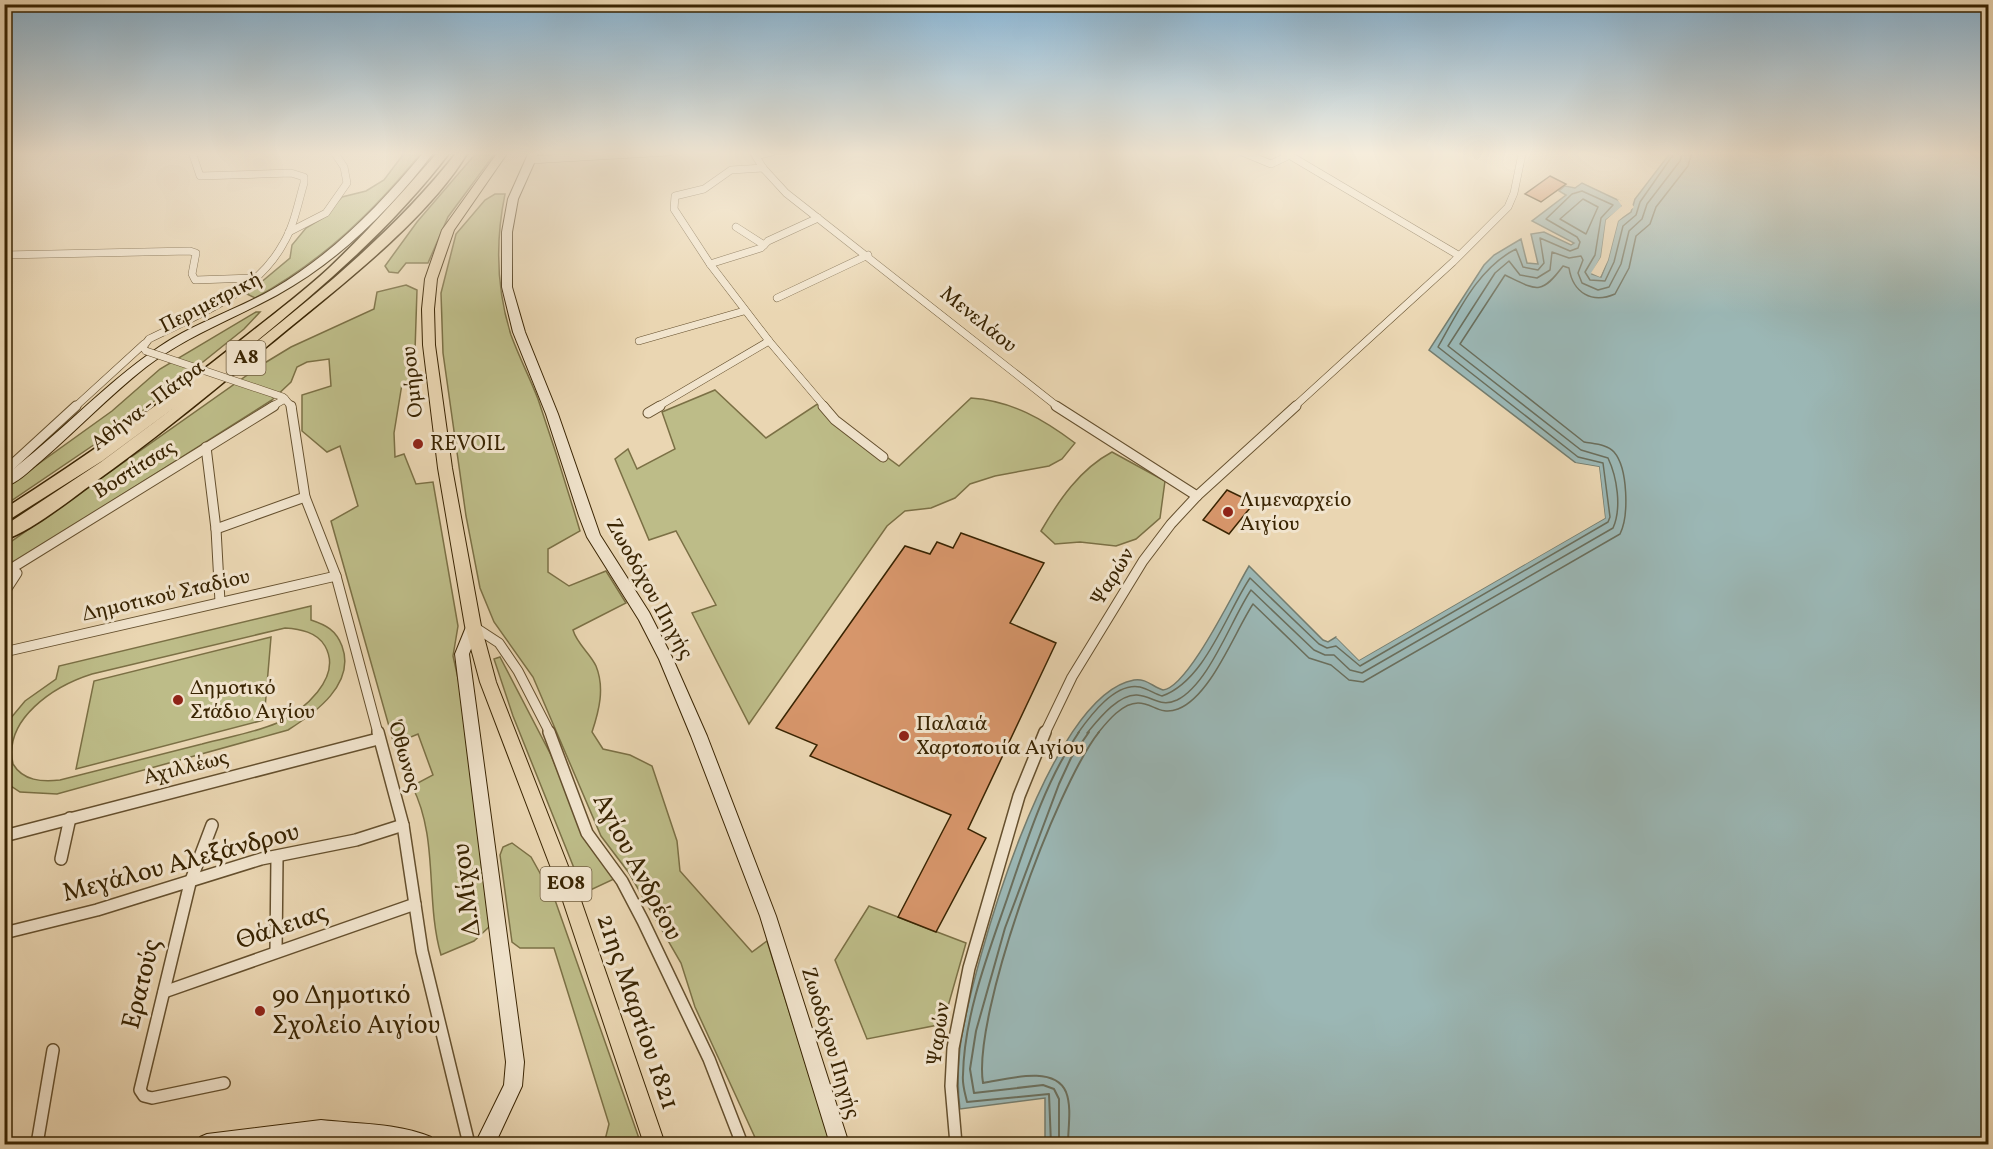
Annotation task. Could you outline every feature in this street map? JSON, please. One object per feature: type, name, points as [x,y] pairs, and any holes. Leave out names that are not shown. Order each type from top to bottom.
[{"type":"highway","name":"Αθήνα - Πάτρα","points":[[4,517],[97,457],[185,392],[333,272],[398,206]]},
{"type":"highway","name":"Αθήνα - Πάτρα","points":[[4,534],[198,397],[348,274],[415,206]]},
{"type":"main road","name":"Περιμετρική","points":[[4,483],[47,450],[128,376],[164,348],[275,293],[325,261],[382,206]]},
{"type":"main road","name":"Ομήρου","points":[[465,206],[448,230],[431,279],[428,309],[430,359],[445,468],[473,626]]},
{"type":"main road","name":"Ζωοδόχου Πηγής","points":[[512,206],[507,232],[507,288],[519,332],[552,414],[594,537],[644,616],[666,659],[699,736],[768,916],[840,1144]]},
{"type":"main road","name":"Δ.Μίχου","points":[[473,626],[462,654],[515,1062],[513,1086],[485,1144]]},
{"type":"main road","name":"21ης Μαρτίου 1821","points":[[473,626],[488,682],[568,889],[655,1144]]},
{"type":"main road","points":[[207,1144],[285,1139],[344,1131],[424,1144]]},
{"type":"street","points":[[4,472],[145,347],[228,297],[254,278],[277,254],[289,232],[296,206]]},
{"type":"street","points":[[289,232],[326,213],[331,206]]},
{"type":"street","points":[[674,206],[710,264],[744,311],[835,420],[883,457]]},
{"type":"street","name":"Μενελάου","points":[[802,206],[1074,419],[1197,496]]},
{"type":"street","points":[[1371,206],[1395,222],[1458,255]]},
{"type":"street","name":"Ψαρών","points":[[956,1144],[951,1086],[956,1024],[1009,824],[1030,766],[1072,677],[1136,571],[1166,530],[1197,496],[1312,393],[1509,206]]},
{"type":"street","points":[[710,264],[764,245],[818,218]]},
{"type":"street","points":[[736,227],[764,245]]},
{"type":"street","points":[[4,255],[190,251],[196,253],[192,274],[195,280],[254,278]]},
{"type":"street","points":[[777,298],[868,255]]},
{"type":"street","points":[[639,341],[744,311]]},
{"type":"street","points":[[648,413],[769,341]]},
{"type":"street","points":[[145,347],[285,399]]},
{"type":"street","name":"Βοστίτσας","points":[[4,573],[285,399]]},
{"type":"street","name":"Όθωνος","points":[[285,399],[293,414],[305,497],[336,576],[403,825],[422,951],[469,1144]]},
{"type":"street","points":[[206,447],[216,529],[220,602]]},
{"type":"street","points":[[216,529],[305,497]]},
{"type":"street","points":[[4,634],[6,590],[17,573]]},
{"type":"street","name":"Δημοτικού Σταδίου","points":[[4,652],[336,576]]},
{"type":"street","name":"Αγίου Ανδρέου","points":[[473,626],[499,643],[518,671],[548,729],[587,833],[608,861],[643,921],[709,1059],[742,1144]]},
{"type":"street","name":"Αχιλλέως","points":[[4,836],[378,739]]},
{"type":"street","points":[[61,859],[70,818]]},
{"type":"street","name":"Ερατούς","points":[[212,825],[190,883],[140,1090],[144,1096],[152,1098],[224,1083]]},
{"type":"street","name":"Μεγάλου Αλεξάνδρου","points":[[4,933],[190,883],[261,859],[277,858],[356,840],[403,825]]},
{"type":"street","points":[[276,952],[277,858]]},
{"type":"street","name":"Θάλειας","points":[[164,993],[415,904]]},
{"type":"street","points":[[37,1144],[53,1050]]},
{"type":"shaded area","points":[[334,206],[374,206],[346,233],[303,268],[255,298],[247,294],[290,258],[292,245],[306,228],[323,218]]},
{"type":"shaded area","points":[[431,206],[456,206],[448,217],[428,263],[406,263],[398,273],[389,272],[385,266]]},
{"type":"shaded area","points":[[480,206],[503,206],[499,265],[506,317],[514,343],[538,399],[580,531],[548,549],[548,572],[569,586],[606,571],[626,603],[573,630],[599,674],[601,691],[592,732],[603,749],[630,755],[652,766],[677,841],[680,871],[752,952],[767,941],[831,1144],[758,1144],[695,1007],[681,963],[629,873],[601,836],[533,677],[494,622],[480,588],[466,516],[443,353],[441,293],[456,234]]},
{"type":"shaded area","points":[[406,285],[417,290],[414,381],[402,384],[394,433],[395,457],[404,454],[416,484],[433,482],[458,626],[453,656],[465,710],[490,926],[474,941],[441,955],[436,934],[426,827],[412,786],[433,775],[418,734],[394,744],[331,521],[358,506],[340,446],[327,452],[302,431],[302,395],[331,386],[329,359],[307,362],[297,367],[291,382],[272,400],[5,569],[5,546],[263,364],[291,347],[374,309],[377,292]]},
{"type":"shaded area","points":[[256,312],[260,312],[244,329],[132,419],[5,505],[5,488],[112,411],[160,369]]},
{"type":"shaded area","points":[[715,390],[766,438],[822,401],[850,430],[899,466],[971,398],[1013,407],[1039,419],[1075,443],[1062,459],[1049,466],[995,476],[970,484],[955,498],[931,508],[905,511],[887,526],[749,724],[692,613],[716,605],[676,531],[649,540],[615,459],[628,449],[637,469],[675,449],[662,412]]},
{"type":"shaded area","points":[[1112,452],[1165,481],[1160,518],[1136,539],[1116,546],[1080,542],[1055,544],[1041,531],[1048,519],[1080,476]]},
{"type":"shaded area","points":[[311,606],[311,620],[334,632],[340,640],[345,660],[338,685],[330,696],[310,715],[288,730],[57,794],[20,792],[5,782],[5,725],[25,701],[56,679],[59,666]],"holes":[[[285,628],[302,630],[317,637],[325,646],[329,658],[329,670],[318,692],[287,718],[250,732],[60,780],[46,781],[28,777],[17,770],[13,764],[12,748],[16,733],[24,719],[48,696],[77,679]]]},
{"type":"shaded area","name":"Δημοτικό Στάδιο Αιγίου","points":[[271,637],[264,720],[76,769],[94,681]]},
{"type":"shaded area","points":[[500,657],[551,755],[584,834],[614,879],[584,893],[513,716],[494,659]]},
{"type":"shaded area","points":[[512,843],[531,857],[555,900],[641,1144],[604,1144],[609,1124],[554,948],[520,948],[512,942],[500,855],[503,847]]},
{"type":"shaded area","points":[[869,906],[966,943],[943,1024],[867,1039],[835,960]]},
{"type":"water","points":[[1552,206],[1622,206],[1606,220],[1601,257],[1592,274],[1601,277],[1618,221],[1631,212],[1633,206],[1988,206],[1988,1144],[1045,1144],[1045,1098],[960,1109],[958,1074],[961,1040],[981,954],[999,897],[1020,837],[1045,780],[1073,732],[1102,697],[1134,680],[1146,681],[1163,690],[1173,685],[1198,656],[1249,566],[1323,640],[1328,642],[1336,637],[1359,660],[1605,518],[1599,467],[1576,463],[1429,350],[1484,265],[1494,255],[1521,239],[1527,263],[1538,264],[1531,234],[1544,232],[1571,245],[1574,243],[1532,221]]},
{"type":"pier","points":[[1622,206],[1625,207],[1609,221],[1604,257],[1595,272],[1599,273],[1603,266],[1615,220],[1629,210],[1630,206],[1634,207],[1618,221],[1608,260],[1600,277],[1591,273],[1601,257],[1606,220]]},
{"type":"pier","points":[[1569,462],[1599,467],[1605,518],[1359,660],[1336,637],[1338,636],[1359,656],[1601,516],[1596,470],[1575,466]]},
{"type":"building","name":"Λιμεναρχείο Αιγίου","points":[[1227,490],[1254,503],[1229,534],[1203,520]]},
{"type":"building","name":"Παλαιά Χαρτοποιία Αιγίου","points":[[961,533],[1044,563],[1010,623],[1056,643],[968,829],[986,838],[936,932],[898,917],[951,815],[810,756],[817,745],[776,728],[905,546],[930,554],[937,542],[953,548]]},
{"type":"place","name":"REVOIL","points":[[418,444]]},
{"type":"place","name":"Λιμεναρχείο Αιγίου","points":[[1228,512]]},
{"type":"place","name":"Δημοτικό Στάδιο Αιγίου","points":[[178,700]]},
{"type":"place","name":"Παλαιά Χαρτοποιία Αιγίου","points":[[904,736]]},
{"type":"place","name":"9ο Δημοτικό Σχολείο Αιγίου","points":[[260,1011]]}]
